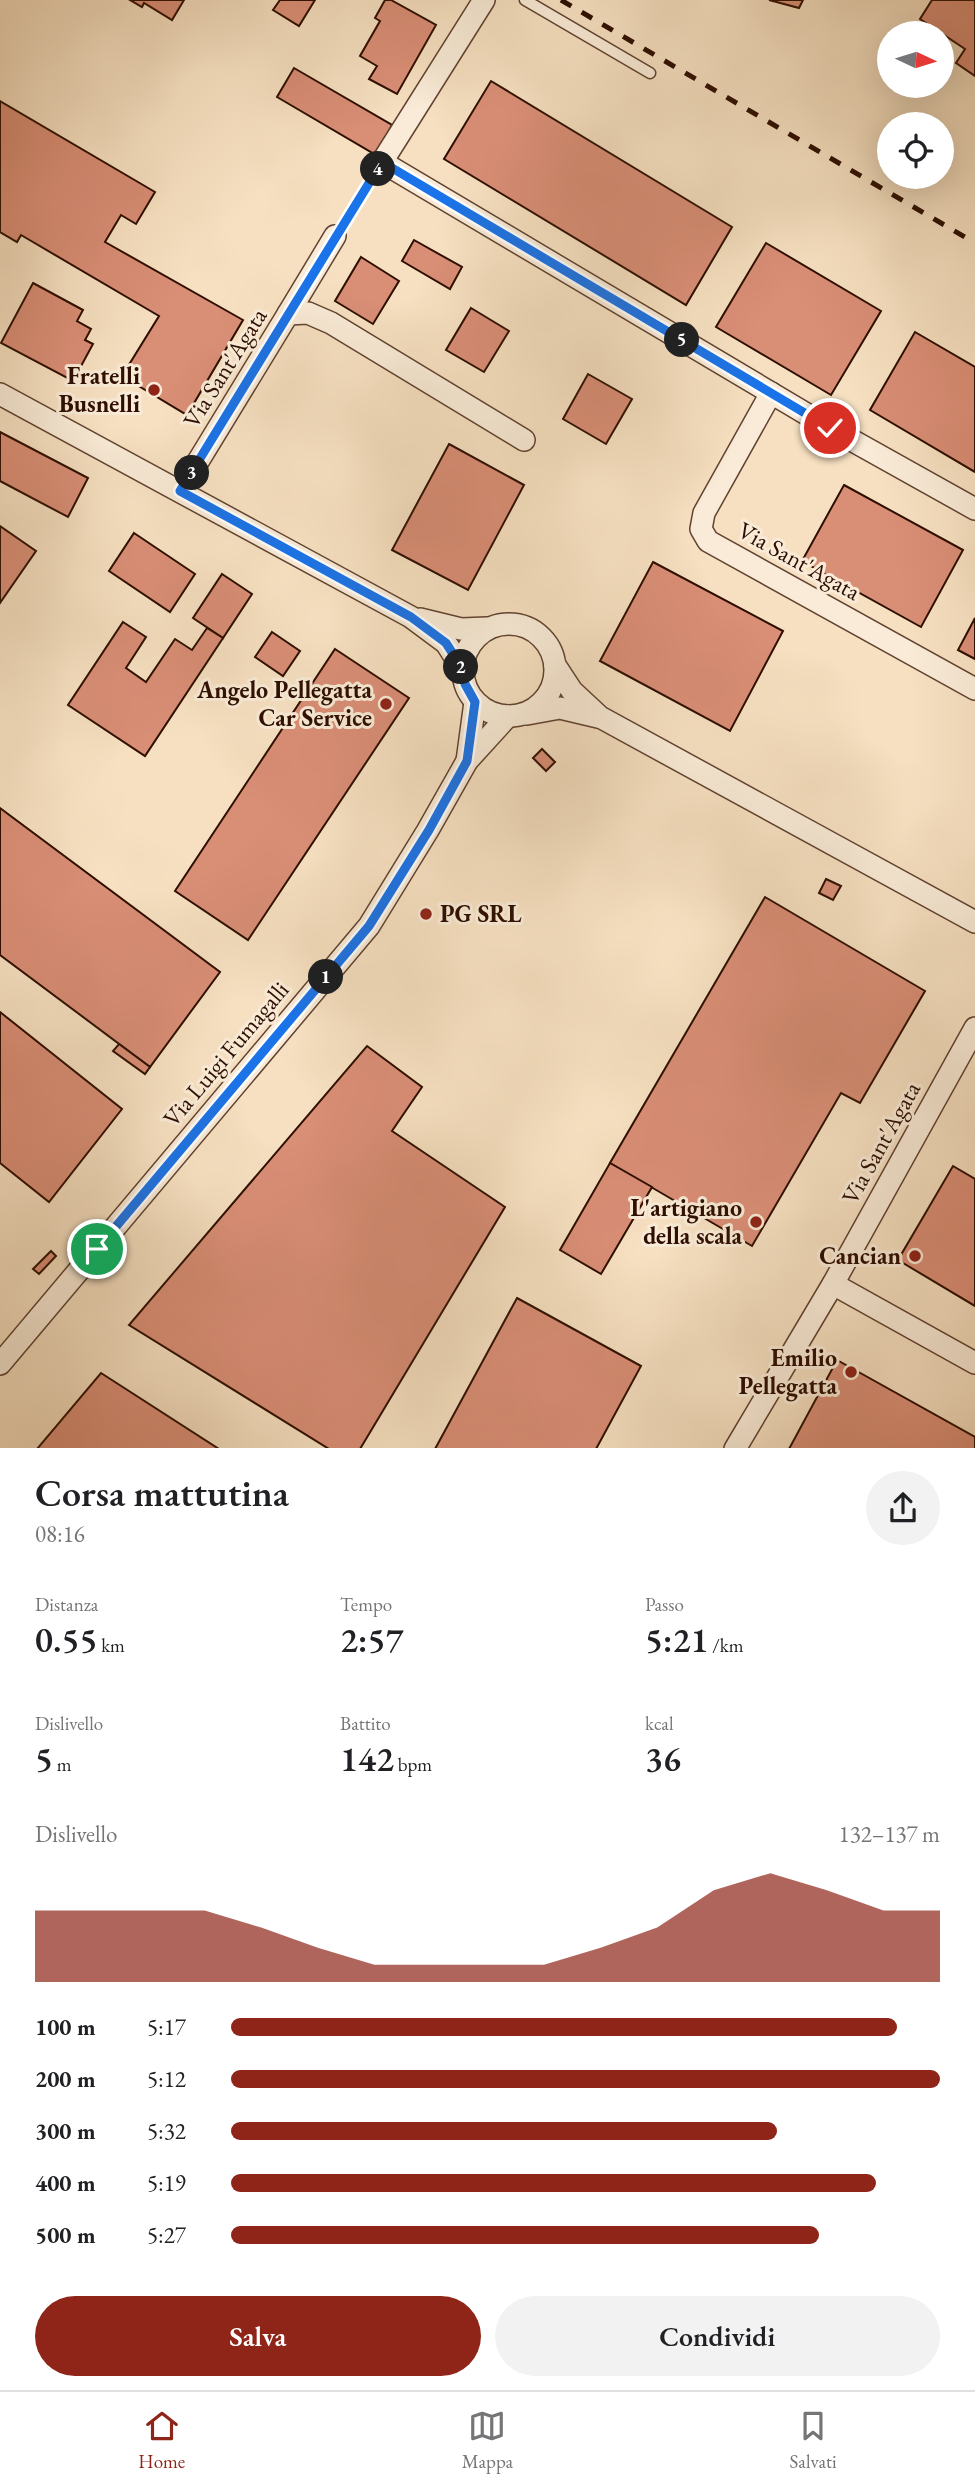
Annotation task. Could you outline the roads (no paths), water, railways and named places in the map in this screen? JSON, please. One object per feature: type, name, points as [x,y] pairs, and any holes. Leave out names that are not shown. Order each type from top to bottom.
[{"type":"street","points":[[484,0],[382,162],[771,393],[975,509]]},
{"type":"street","points":[[288,314],[335,236]]},
{"type":"street","name":"Via Sant'Agata","points":[[180,491],[288,314],[308,313],[331,323],[524,440]]},
{"type":"street","name":"Via Sant'Agata","points":[[771,393],[704,513],[701,529],[708,541],[975,689]]},
{"type":"street","points":[[0,394],[411,617],[446,643],[462,668],[465,684],[475,702],[485,710],[513,716],[561,708],[600,717]]},
{"type":"street","points":[[411,617],[461,629],[516,624],[538,634],[549,646],[555,665],[572,691],[600,717],[975,922]]},
{"type":"street","points":[[462,668],[471,644],[487,628]]},
{"type":"street","points":[[513,716],[534,709],[550,692],[555,665]]},
{"type":"street","name":"Via Luigi Fumagalli","points":[[467,761],[475,702]]},
{"type":"street","name":"Via Luigi Fumagalli","points":[[0,1364],[369,926],[429,830],[467,761],[513,716]]},
{"type":"street","name":"Via Sant'Agata","points":[[735,1448],[833,1284],[975,1028]]},
{"type":"street","points":[[833,1284],[975,1363]]},
{"type":"lane","points":[[524,0],[650,73]]},
{"type":"railway","points":[[561,0],[975,243]]},
{"type":"place","name":"Fratelli Busnelli","points":[[154,390]]},
{"type":"place","name":"Angelo Pellegatta Car Service","points":[[386,704]]},
{"type":"place","name":"PG SRL","points":[[426,914]]},
{"type":"place","name":"L'artigiano della scala","points":[[756,1222]]},
{"type":"place","name":"Cancian","points":[[915,1256]]},
{"type":"place","name":"Emilio Pellegatta","points":[[851,1372]]}]
